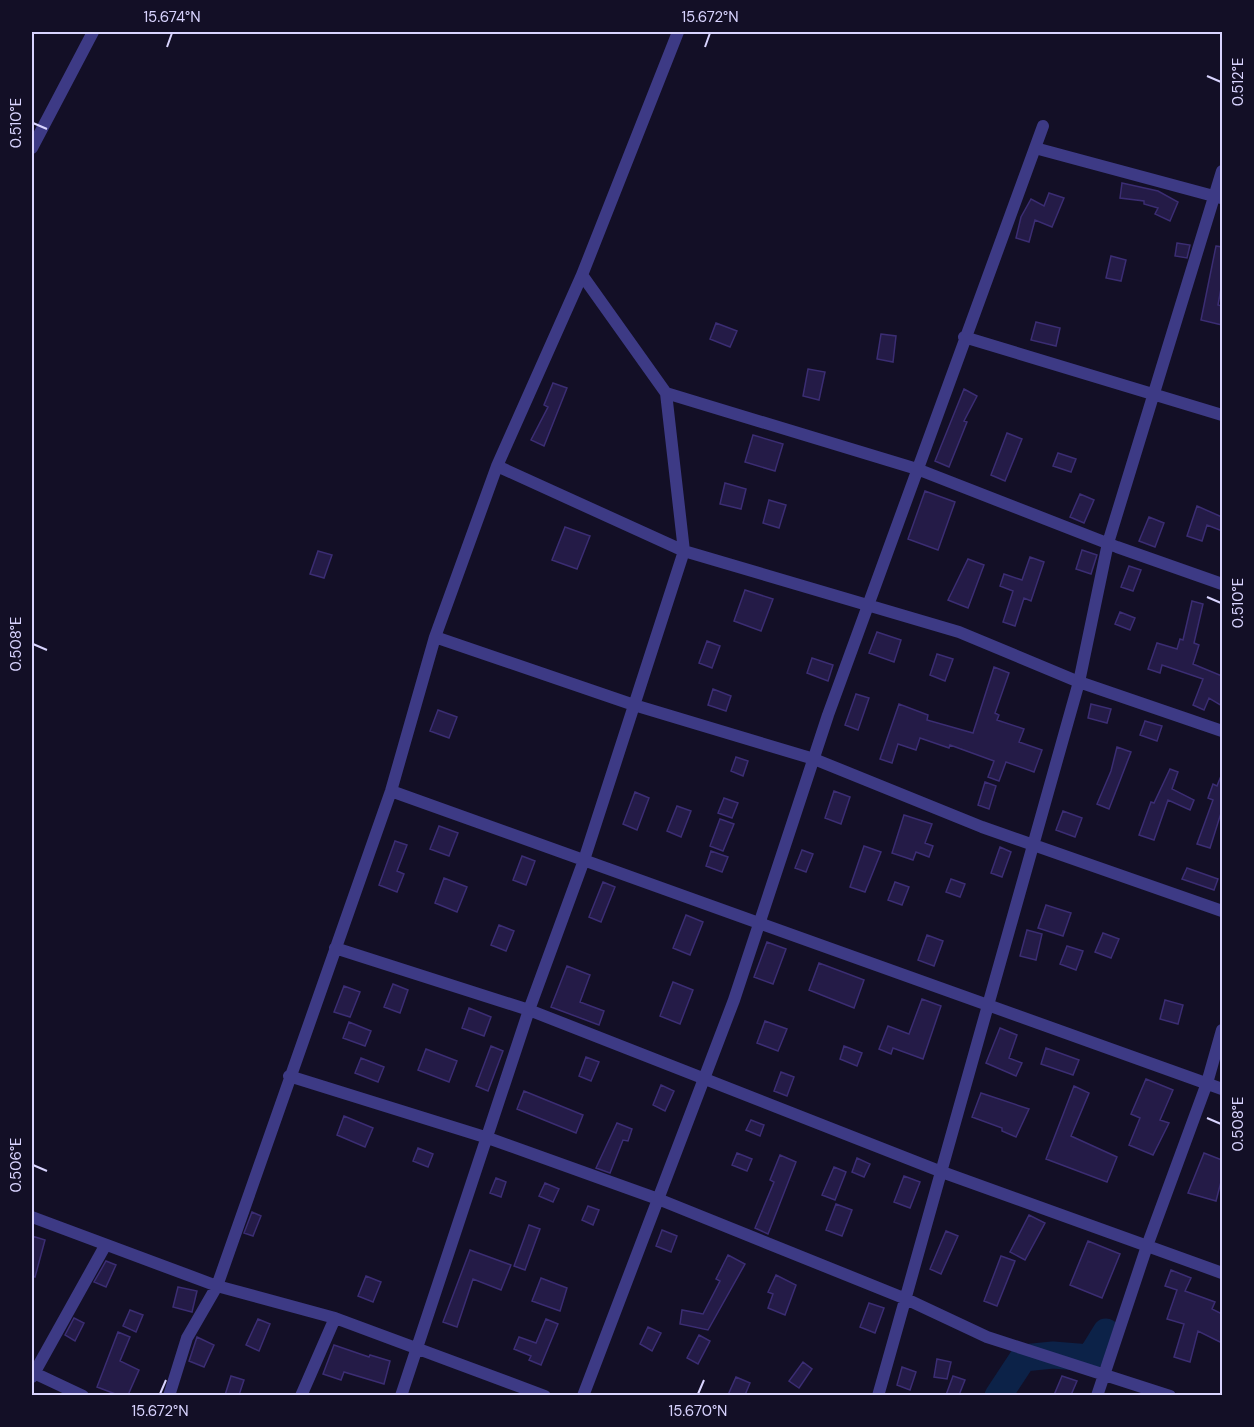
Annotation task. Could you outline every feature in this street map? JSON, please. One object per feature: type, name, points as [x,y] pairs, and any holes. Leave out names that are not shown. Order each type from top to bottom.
[{"type":"street","points":[[32,148],[93,32]]},
{"type":"street","points":[[168,1395],[187,1338],[217,1286],[391,791],[435,637],[497,466],[582,274],[678,32]]},
{"type":"street","points":[[583,1395],[704,1081],[868,606],[964,337],[1043,126]]},
{"type":"street","points":[[1035,148],[1219,197]]},
{"type":"street","points":[[878,1395],[1079,682],[1108,543],[1219,197],[1222,171]]},
{"type":"street","points":[[401,1395],[529,1010],[584,860],[684,551],[666,393],[582,274]]},
{"type":"street","points":[[964,337],[1222,415]]},
{"type":"street","points":[[666,393],[917,469],[1108,543],[1222,584]]},
{"type":"street","points":[[497,466],[684,551],[959,632],[1079,682],[1222,731]]},
{"type":"street","points":[[435,637],[634,705],[814,759],[1034,845],[1222,911]]},
{"type":"street","points":[[391,791],[1222,1089]]},
{"type":"street","points":[[335,948],[529,1010],[704,1081],[942,1172],[1222,1273]]},
{"type":"street","points":[[1097,1395],[1207,1083],[1222,1030]]},
{"type":"street","points":[[289,1076],[488,1138],[658,1199],[906,1299],[987,1337],[1170,1395]]},
{"type":"street","points":[[32,1217],[217,1286],[335,1318],[546,1395]]},
{"type":"street","points":[[83,1395],[32,1374],[105,1246]]},
{"type":"street","points":[[301,1395],[335,1318]]},
{"type":"building","points":[[1122,183],[1158,191],[1178,202],[1170,221],[1155,214],[1158,208],[1144,204],[1144,201],[1120,198]]},
{"type":"building","points":[[1049,193],[1064,198],[1052,227],[1035,220],[1029,242],[1016,238],[1021,217],[1031,199],[1044,206]]},
{"type":"building","points":[[1177,243],[1190,245],[1187,258],[1175,256]]},
{"type":"building","points":[[1216,246],[1222,247],[1222,283],[1218,305],[1222,306],[1222,325],[1201,320]]},
{"type":"building","points":[[1111,256],[1126,260],[1121,281],[1106,278]]},
{"type":"building","points":[[1036,322],[1060,328],[1056,346],[1031,340]]},
{"type":"building","points":[[716,323],[737,331],[730,347],[710,339]]},
{"type":"building","points":[[881,334],[896,336],[893,362],[877,359]]},
{"type":"building","points":[[808,369],[825,372],[819,400],[803,396]]},
{"type":"building","points":[[553,383],[567,388],[544,446],[531,440],[548,407],[544,405]]},
{"type":"building","points":[[964,389],[977,396],[964,421],[967,422],[949,467],[935,461]]},
{"type":"building","points":[[1007,433],[1022,439],[1005,481],[991,475]]},
{"type":"building","points":[[753,435],[783,444],[775,471],[745,462]]},
{"type":"building","points":[[1058,453],[1076,459],[1071,472],[1053,466]]},
{"type":"building","points":[[725,483],[746,489],[741,509],[720,504]]},
{"type":"building","points":[[925,491],[955,502],[938,550],[908,539]]},
{"type":"building","points":[[1080,494],[1094,500],[1084,523],[1070,517]]},
{"type":"building","points":[[769,500],[786,505],[779,528],[763,523]]},
{"type":"building","points":[[1197,506],[1222,517],[1222,531],[1207,525],[1202,541],[1187,536]]},
{"type":"building","points":[[1149,517],[1164,523],[1155,547],[1139,541]]},
{"type":"building","points":[[565,527],[590,536],[577,569],[552,560]]},
{"type":"building","points":[[1082,550],[1097,555],[1091,574],[1076,569]]},
{"type":"building","points":[[318,551],[332,555],[324,578],[310,574]]},
{"type":"building","points":[[1030,557],[1044,562],[1031,601],[1024,598],[1015,626],[1003,622],[1013,591],[1000,586],[1004,574],[1022,580]]},
{"type":"building","points":[[968,559],[984,565],[968,608],[948,600]]},
{"type":"building","points":[[1129,566],[1141,570],[1133,591],[1121,587]]},
{"type":"building","points":[[745,590],[773,599],[761,631],[734,621]]},
{"type":"building","points":[[1192,601],[1203,604],[1194,643],[1199,645],[1193,664],[1222,676],[1222,706],[1209,698],[1204,710],[1193,705],[1203,679],[1162,665],[1160,673],[1148,669],[1157,643],[1177,649],[1180,639],[1183,640]]},
{"type":"building","points":[[1120,612],[1135,618],[1130,630],[1115,624]]},
{"type":"building","points":[[877,632],[901,640],[894,662],[869,653]]},
{"type":"building","points":[[707,641],[720,646],[712,668],[699,663]]},
{"type":"building","points":[[937,654],[953,659],[945,681],[930,675]]},
{"type":"building","points":[[812,658],[833,665],[828,681],[807,673]]},
{"type":"building","points":[[994,667],[1009,673],[995,713],[999,715],[997,720],[1024,729],[1019,742],[1042,750],[1034,772],[1006,762],[999,781],[988,777],[994,761],[950,745],[949,748],[920,738],[916,750],[898,744],[892,763],[880,759],[899,704],[928,715],[927,720],[973,733]]},
{"type":"building","points":[[713,689],[731,696],[726,711],[708,705]]},
{"type":"building","points":[[856,694],[869,698],[858,730],[845,725]]},
{"type":"building","points":[[1091,704],[1111,709],[1107,723],[1088,718]]},
{"type":"building","points":[[438,710],[457,717],[449,738],[430,731]]},
{"type":"building","points":[[1145,721],[1162,726],[1157,741],[1140,735]]},
{"type":"building","points":[[1117,747],[1131,752],[1109,809],[1097,804],[1111,771]]},
{"type":"building","points":[[736,757],[748,761],[743,776],[731,771]]},
{"type":"building","points":[[1170,769],[1178,772],[1172,789],[1194,800],[1190,810],[1168,800],[1154,840],[1139,835],[1151,802],[1154,803]]},
{"type":"building","points":[[1221,776],[1222,810],[1210,848],[1197,844],[1213,800],[1208,798],[1213,784],[1217,786]]},
{"type":"building","points":[[985,782],[996,786],[989,809],[978,805]]},
{"type":"building","points":[[834,791],[850,797],[841,824],[825,818]]},
{"type":"building","points":[[635,792],[649,798],[637,830],[623,824]]},
{"type":"building","points":[[724,798],[738,803],[732,818],[718,813]]},
{"type":"building","points":[[677,806],[691,811],[681,837],[667,831]]},
{"type":"building","points":[[1063,811],[1082,818],[1075,837],[1056,830]]},
{"type":"building","points":[[904,815],[932,824],[925,843],[933,846],[929,857],[916,852],[913,860],[892,853]]},
{"type":"building","points":[[720,819],[734,824],[723,851],[710,846]]},
{"type":"building","points":[[439,826],[458,833],[449,856],[430,849]]},
{"type":"building","points":[[395,841],[407,845],[397,871],[404,874],[397,892],[379,885]]},
{"type":"building","points":[[864,846],[881,852],[865,892],[850,887]]},
{"type":"building","points":[[1000,847],[1011,852],[1002,877],[991,873]]},
{"type":"building","points":[[802,850],[813,854],[806,872],[795,868]]},
{"type":"building","points":[[711,851],[728,857],[722,872],[706,866]]},
{"type":"building","points":[[522,856],[535,861],[526,885],[513,880]]},
{"type":"building","points":[[1187,868],[1218,879],[1214,890],[1182,879]]},
{"type":"building","points":[[444,878],[467,887],[457,912],[435,903]]},
{"type":"building","points":[[951,879],[965,884],[960,897],[946,892]]},
{"type":"building","points":[[603,882],[615,887],[601,922],[589,917]]},
{"type":"building","points":[[895,882],[909,887],[902,905],[888,900]]},
{"type":"building","points":[[1046,905],[1071,913],[1063,936],[1038,928]]},
{"type":"building","points":[[686,915],[703,922],[690,955],[673,948]]},
{"type":"building","points":[[499,925],[514,931],[506,951],[491,945]]},
{"type":"building","points":[[1027,930],[1042,934],[1036,960],[1020,956]]},
{"type":"building","points":[[1103,933],[1119,939],[1111,958],[1095,952]]},
{"type":"building","points":[[927,935],[943,941],[934,966],[918,960]]},
{"type":"building","points":[[767,942],[786,949],[773,984],[754,977]]},
{"type":"building","points":[[1067,946],[1083,951],[1076,970],[1060,964]]},
{"type":"building","points":[[819,963],[864,980],[854,1008],[809,990]]},
{"type":"building","points":[[567,966],[590,975],[580,1002],[604,1011],[599,1025],[551,1007]]},
{"type":"building","points":[[673,982],[693,990],[680,1024],[660,1016]]},
{"type":"building","points":[[393,984],[408,990],[400,1013],[384,1007]]},
{"type":"building","points":[[344,986],[360,992],[350,1017],[334,1012]]},
{"type":"building","points":[[922,999],[941,1006],[923,1059],[893,1048],[891,1054],[879,1049],[888,1026],[909,1034]]},
{"type":"building","points":[[1165,1000],[1183,1005],[1178,1024],[1160,1019]]},
{"type":"building","points":[[469,1008],[491,1017],[484,1036],[462,1028]]},
{"type":"building","points":[[765,1021],[787,1029],[778,1051],[757,1043]]},
{"type":"building","points":[[349,1022],[371,1031],[365,1046],[343,1038]]},
{"type":"building","points":[[1000,1028],[1017,1035],[1009,1058],[1022,1063],[1016,1076],[986,1063]]},
{"type":"building","points":[[491,1046],[503,1051],[488,1091],[476,1086]]},
{"type":"building","points":[[844,1046],[862,1053],[857,1066],[840,1059]]},
{"type":"building","points":[[1046,1048],[1079,1060],[1073,1075],[1041,1064]]},
{"type":"building","points":[[426,1049],[457,1061],[449,1082],[418,1070]]},
{"type":"building","points":[[586,1057],[599,1062],[591,1081],[579,1076]]},
{"type":"building","points":[[361,1058],[384,1067],[378,1082],[355,1073]]},
{"type":"building","points":[[781,1072],[794,1077],[787,1096],[774,1091]]},
{"type":"building","points":[[1146,1079],[1173,1090],[1160,1120],[1169,1123],[1153,1155],[1129,1145],[1140,1118],[1131,1114]]},
{"type":"building","points":[[661,1085],[674,1091],[665,1111],[653,1105]]},
{"type":"building","points":[[1074,1086],[1089,1093],[1071,1136],[1117,1157],[1107,1182],[1046,1159]]},
{"type":"building","points":[[524,1091],[583,1115],[576,1133],[517,1109]]},
{"type":"building","points":[[981,1093],[1029,1109],[1016,1137],[1002,1131],[1002,1128],[972,1117]]},
{"type":"building","points":[[344,1116],[373,1128],[365,1147],[337,1135]]},
{"type":"building","points":[[751,1120],[764,1125],[760,1136],[746,1130]]},
{"type":"building","points":[[617,1123],[632,1129],[628,1141],[623,1140],[610,1173],[596,1168]]},
{"type":"building","points":[[418,1148],[433,1154],[428,1167],[413,1161]]},
{"type":"building","points":[[737,1153],[752,1159],[747,1171],[732,1165]]},
{"type":"building","points":[[1204,1153],[1222,1160],[1222,1178],[1216,1201],[1188,1193]]},
{"type":"building","points":[[780,1155],[796,1162],[768,1234],[755,1228],[774,1182],[770,1180]]},
{"type":"building","points":[[857,1158],[870,1164],[864,1177],[852,1172]]},
{"type":"building","points":[[834,1167],[846,1172],[835,1200],[822,1195]]},
{"type":"building","points":[[904,1176],[920,1182],[910,1208],[894,1202]]},
{"type":"building","points":[[496,1178],[506,1182],[501,1197],[490,1193]]},
{"type":"building","points":[[545,1183],[559,1189],[553,1202],[539,1196]]},
{"type":"building","points":[[836,1204],[852,1210],[842,1236],[826,1230]]},
{"type":"building","points":[[588,1206],[599,1210],[593,1225],[582,1220]]},
{"type":"building","points":[[252,1212],[261,1216],[253,1236],[244,1233]]},
{"type":"building","points":[[1029,1215],[1045,1223],[1025,1260],[1010,1252]]},
{"type":"building","points":[[529,1225],[540,1229],[525,1270],[514,1266]]},
{"type":"building","points":[[662,1230],[677,1236],[671,1252],[656,1246]]},
{"type":"building","points":[[946,1231],[958,1236],[941,1274],[930,1269]]},
{"type":"building","points":[[32,1236],[45,1240],[35,1277],[32,1276]]},
{"type":"building","points":[[1088,1241],[1120,1254],[1102,1298],[1070,1285]]},
{"type":"building","points":[[470,1250],[511,1265],[501,1290],[473,1279],[457,1327],[443,1322]]},
{"type":"building","points":[[728,1255],[745,1264],[708,1330],[680,1324],[682,1310],[703,1314],[720,1281],[716,1279]]},
{"type":"building","points":[[1001,1256],[1015,1261],[997,1306],[984,1301]]},
{"type":"building","points":[[106,1261],[116,1265],[106,1287],[94,1282]]},
{"type":"building","points":[[1171,1270],[1191,1278],[1185,1291],[1215,1302],[1212,1309],[1222,1314],[1222,1343],[1198,1331],[1190,1362],[1174,1357],[1184,1324],[1167,1319],[1177,1290],[1165,1286]]},
{"type":"building","points":[[776,1275],[796,1285],[785,1315],[768,1308],[773,1294],[768,1292]]},
{"type":"building","points":[[366,1276],[381,1282],[373,1302],[358,1296]]},
{"type":"building","points":[[541,1278],[567,1288],[560,1311],[532,1301]]},
{"type":"building","points":[[178,1287],[197,1291],[192,1312],[173,1307]]},
{"type":"building","points":[[869,1303],[884,1308],[875,1333],[860,1327]]},
{"type":"building","points":[[130,1310],[143,1315],[136,1332],[123,1326]]},
{"type":"building","points":[[74,1318],[84,1323],[75,1341],[65,1335]]},
{"type":"building","points":[[258,1319],[270,1324],[259,1351],[246,1345]]},
{"type":"building","points":[[546,1319],[558,1324],[541,1365],[529,1360],[531,1356],[514,1349],[519,1337],[536,1343]]},
{"type":"building","points":[[648,1327],[661,1333],[652,1351],[640,1344]]},
{"type":"building","points":[[118,1332],[130,1337],[120,1361],[139,1370],[128,1395],[118,1395],[97,1387]]},
{"type":"building","points":[[699,1335],[710,1341],[698,1364],[687,1358]]},
{"type":"building","points":[[197,1337],[214,1345],[204,1367],[189,1361]]},
{"type":"building","points":[[334,1345],[369,1357],[370,1355],[390,1361],[384,1384],[344,1372],[341,1380],[323,1374]]},
{"type":"building","points":[[937,1359],[951,1362],[947,1379],[934,1377]]},
{"type":"building","points":[[803,1362],[812,1369],[799,1388],[789,1381]]},
{"type":"building","points":[[902,1367],[916,1372],[910,1390],[897,1385]]},
{"type":"building","points":[[231,1376],[244,1380],[239,1395],[225,1395]]},
{"type":"building","points":[[953,1376],[965,1380],[959,1395],[946,1395]]},
{"type":"building","points":[[1062,1376],[1077,1381],[1071,1395],[1054,1395]]},
{"type":"building","points":[[736,1377],[750,1383],[745,1395],[728,1395]]},
{"type":"waterway","points":[[998,1396],[1023,1358],[1053,1355],[1090,1358],[1106,1332]]}]
